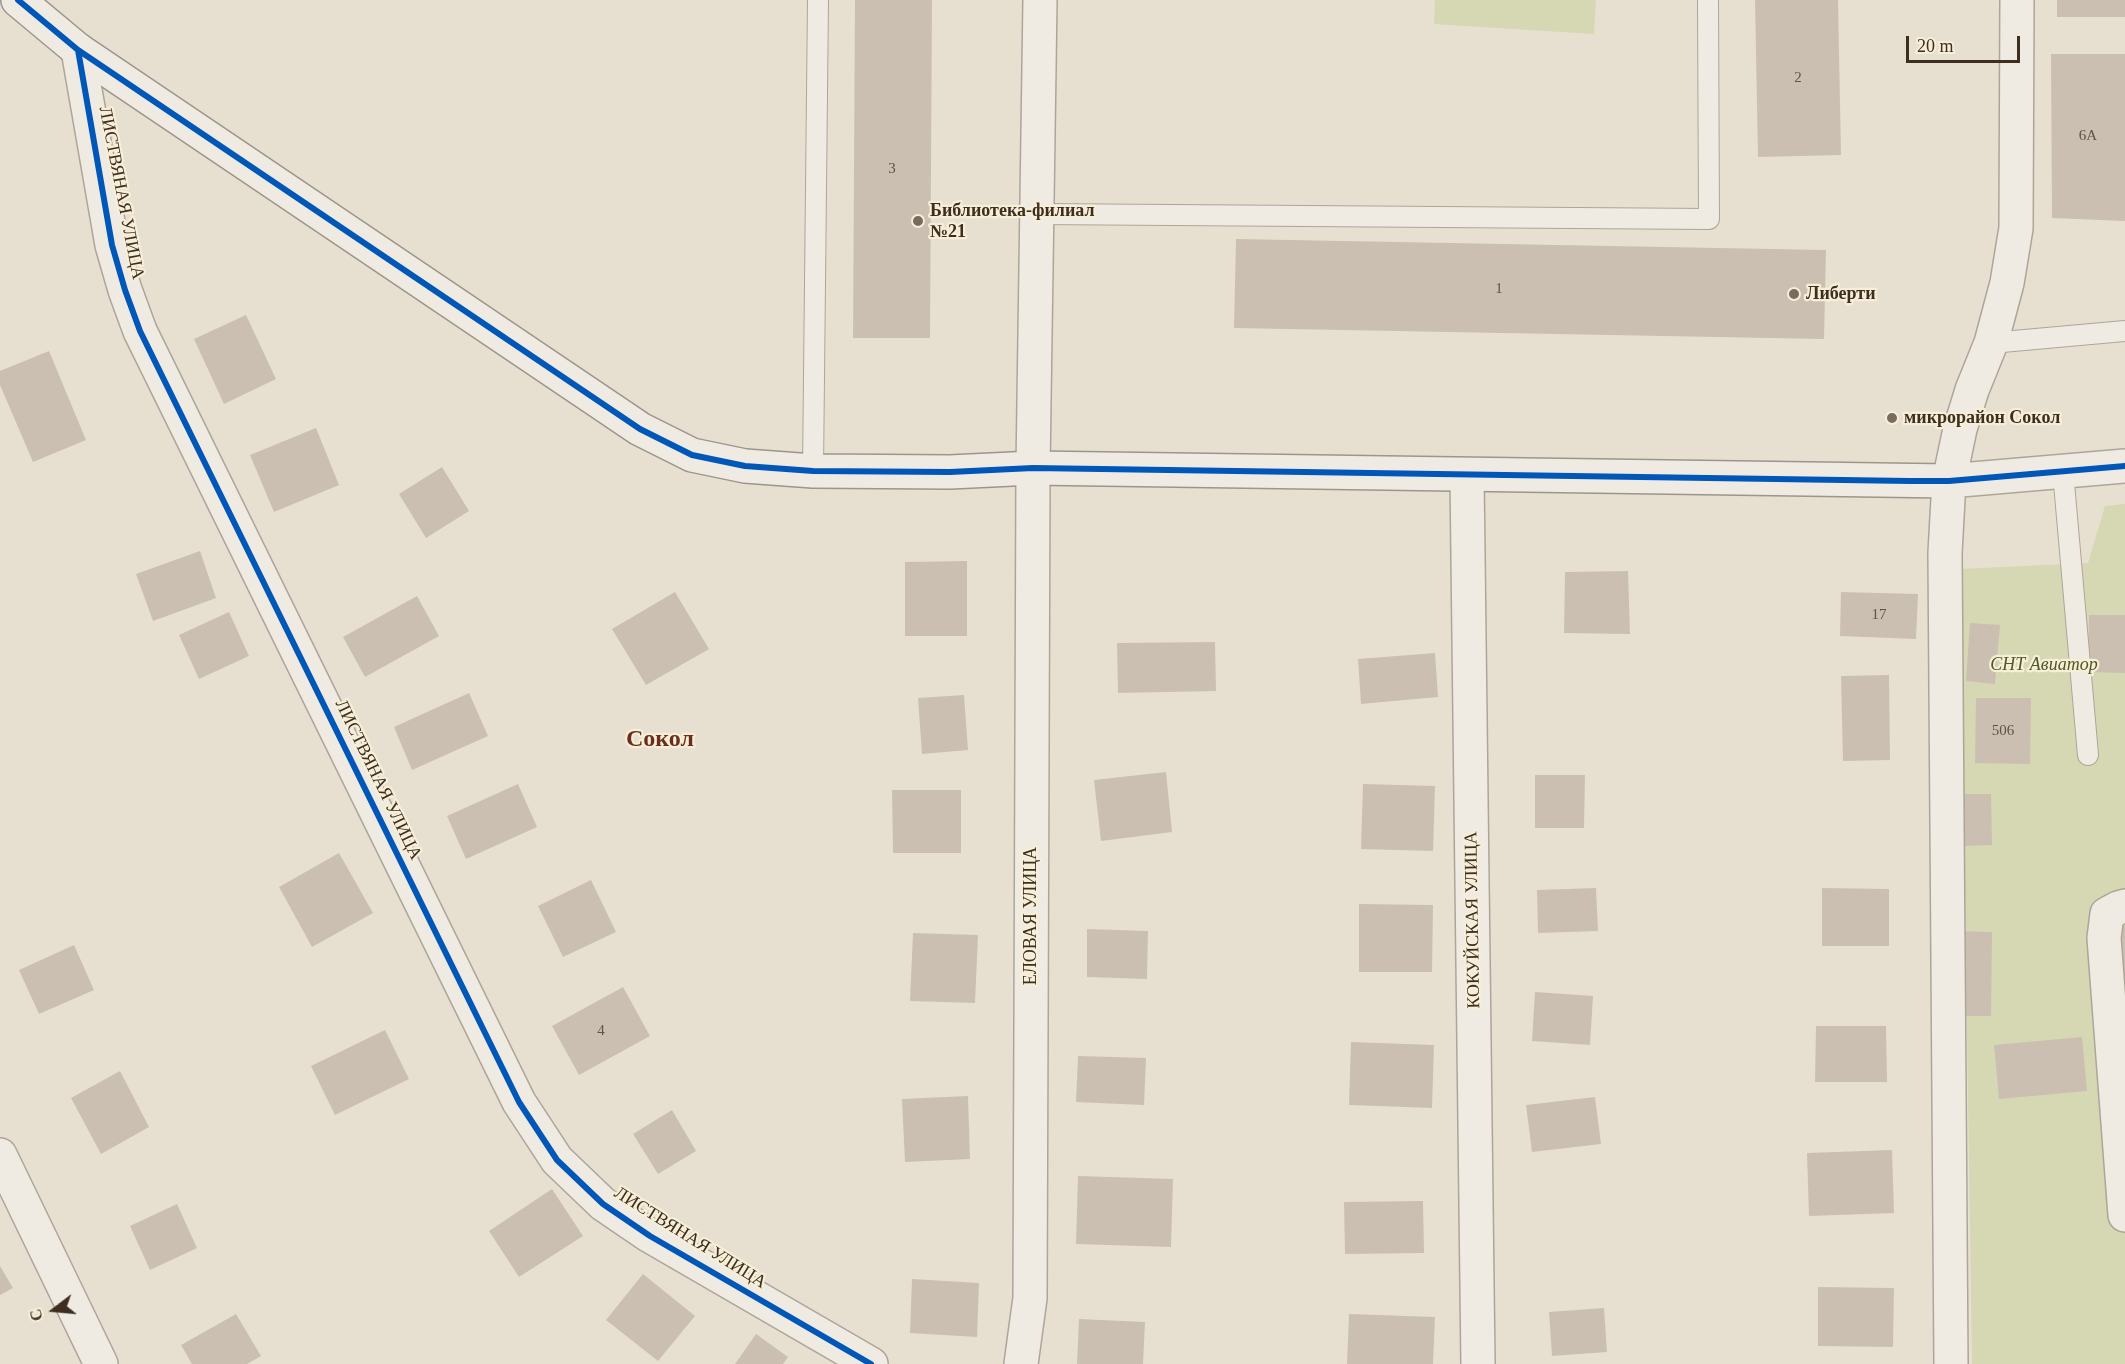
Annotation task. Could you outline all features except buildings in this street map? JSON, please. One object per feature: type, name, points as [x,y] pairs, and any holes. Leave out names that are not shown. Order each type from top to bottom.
[{"type":"street","points":[[18,0],[78,50],[640,429],[692,456],[745,466],[813,471],[950,472],[1033,468],[1949,482],[2125,466]]},
{"type":"street","name":"ЕЛОВАЯ УЛИЦА","points":[[1021,1364],[1030,1298],[1033,468],[1040,0]]},
{"type":"street","points":[[1951,1364],[1945,553],[1949,482],[1960,429],[1972,390],[1991,343],[2007,283],[2016,228],[2017,0]]},
{"type":"street","name":"ЛИСТВЯНАЯ УЛИЦА","points":[[78,50],[112,245],[140,331],[519,1102],[557,1160],[603,1204],[650,1236],[871,1364]]},
{"type":"street","name":"КОКУЙСКАЯ УЛИЦА","points":[[1467,476],[1478,1364]]},
{"type":"street","points":[[2125,906],[2107,914],[2104,938],[2125,1210]]},
{"type":"street","points":[[0,1155],[101,1364]]},
{"type":"lane","points":[[813,471],[818,0]]},
{"type":"lane","points":[[1036,214],[1709,219],[1708,0]]},
{"type":"lane","points":[[1991,343],[2125,331]]},
{"type":"lane","points":[[2063,472],[2088,755]]},
{"type":"green space","points":[[1435,0],[1596,0],[1594,34],[1434,24]]},
{"type":"green space","name":"СНТ Авиатор","points":[[2125,504],[2125,1364],[1972,1364],[1960,569],[2088,563],[2105,506]]},
{"type":"cycle path","points":[[18,0],[78,50],[640,429],[692,455],[745,466],[813,471],[950,472],[1033,468],[1910,481],[1949,481],[2125,466]]},
{"type":"cycle path","points":[[78,50],[112,245],[140,331],[519,1102],[557,1160],[603,1204],[650,1236],[871,1364]]},
{"type":"place","name":"Библиотека-филиал №21","points":[[918,221]]},
{"type":"place","name":"Либерти","points":[[1794,294]]},
{"type":"place","name":"микрорайон Сокол","points":[[1892,418]]},
{"type":"district","name":"Сокол","points":[[660,740]]}]
